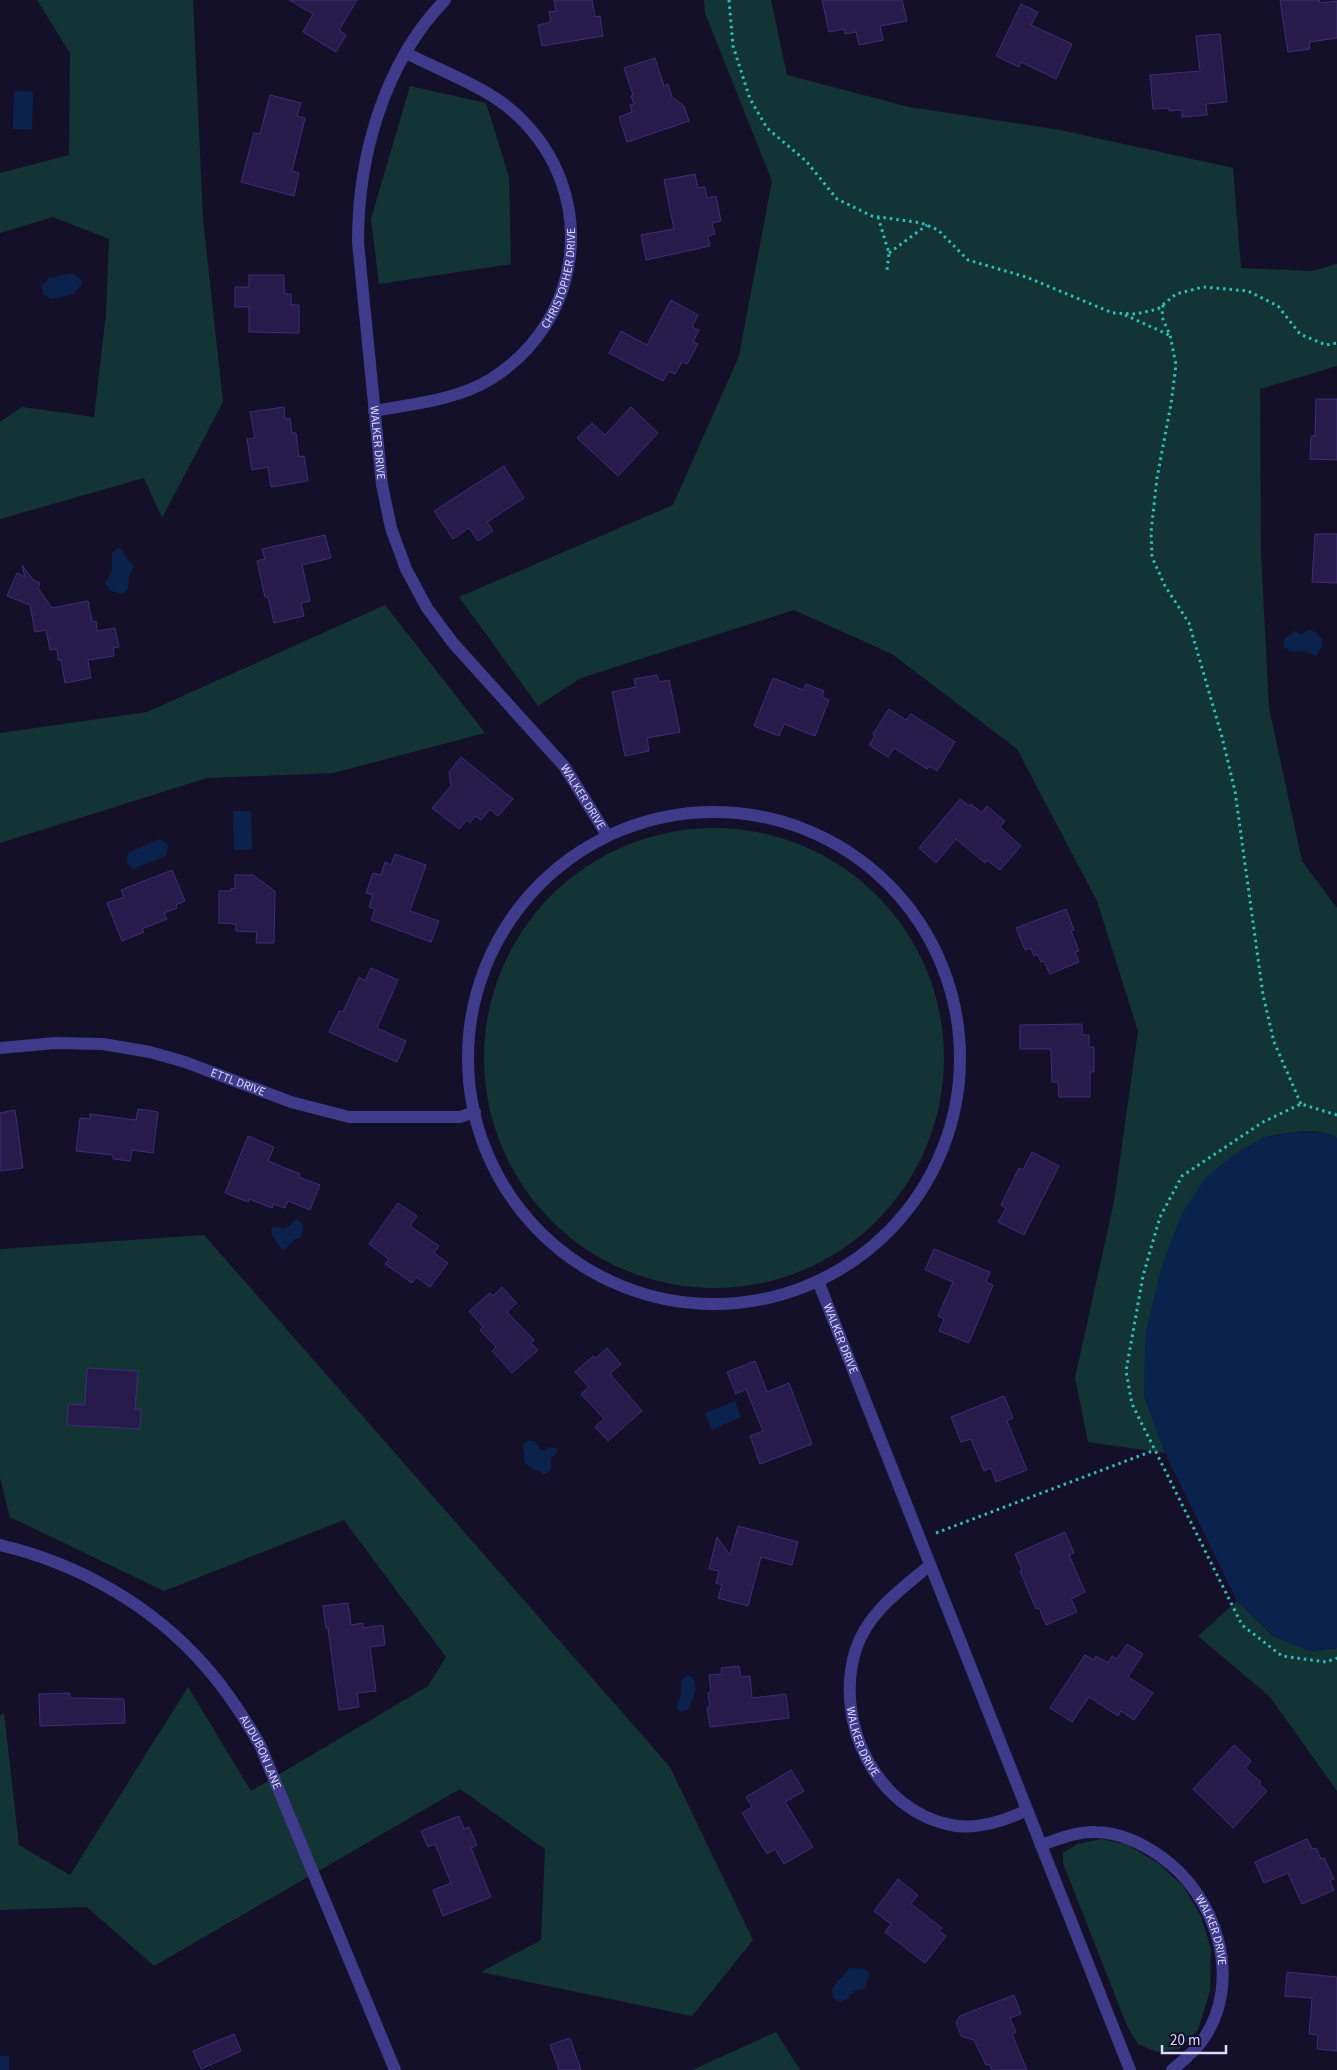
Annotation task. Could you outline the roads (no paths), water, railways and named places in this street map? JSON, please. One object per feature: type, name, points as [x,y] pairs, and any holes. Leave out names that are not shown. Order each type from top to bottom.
[{"type":"street","name":"WALKER DRIVE","points":[[445,0],[406,53],[386,92],[372,133],[362,174],[358,242],[382,485],[391,528],[406,569],[427,608],[453,643],[564,766],[607,835]]},
{"type":"street","name":"CHRISTOPHER DRIVE","points":[[374,411],[461,393],[490,380],[516,361],[537,338],[553,314],[565,285],[571,257],[572,225],[566,194],[554,162],[537,135],[517,114],[492,96],[406,53]]},
{"type":"street","points":[[716,811],[754,815],[787,823],[842,848],[877,873],[904,901],[926,933],[941,964],[952,997],[959,1035],[960,1073],[954,1112],[943,1149],[926,1184],[903,1215],[880,1240],[849,1264],[818,1282],[783,1295],[750,1302],[716,1304],[681,1302],[643,1294],[611,1281],[585,1266],[557,1246],[529,1219],[506,1187],[490,1157],[476,1112],[470,1078],[469,1043],[475,1005],[484,972],[498,940],[517,911],[539,884],[565,862],[607,835],[639,822],[677,814],[716,811]]},
{"type":"street","name":"ETTL DRIVE","points":[[0,1048],[55,1043],[103,1044],[150,1052],[185,1062],[291,1102],[349,1117],[460,1116],[476,1112]]},
{"type":"street","name":"WALKER DRIVE","points":[[818,1282],[1130,2070]]},
{"type":"street","name":"AUDUBON LANE","points":[[0,1545],[23,1550],[99,1581],[145,1610],[177,1637],[206,1666],[235,1703],[260,1744],[395,2070]]},
{"type":"street","name":"WALKER DRIVE","points":[[930,1565],[884,1604],[867,1625],[856,1649],[851,1675],[851,1709],[857,1737],[869,1765],[886,1788],[907,1807],[930,1820],[952,1826],[976,1826],[1011,1818],[1027,1810]]},
{"type":"street","name":"WALKER DRIVE","points":[[1041,1845],[1080,1832],[1098,1832],[1124,1838],[1147,1847],[1172,1864],[1191,1883],[1207,1908],[1218,1936],[1222,1965],[1221,1993],[1215,2016],[1203,2039],[1189,2056],[1172,2070]]},
{"type":"water","points":[[14,91],[33,92],[32,130],[13,129]]},
{"type":"water","points":[[73,273],[82,281],[82,285],[75,291],[75,294],[51,299],[43,294],[41,286],[48,280],[47,278]]},
{"type":"water","points":[[118,548],[122,550],[126,558],[134,566],[129,576],[128,589],[122,594],[111,591],[105,583],[112,571],[112,553]]},
{"type":"water","points":[[1309,630],[1316,632],[1322,639],[1322,647],[1316,656],[1305,651],[1291,652],[1284,647],[1284,639],[1295,631],[1301,634]]},
{"type":"water","points":[[233,811],[251,811],[252,849],[234,850]]},
{"type":"water","points":[[159,839],[168,845],[166,856],[133,869],[126,862],[128,853]]},
{"type":"water","points":[[1293,1132],[1328,1133],[1337,1138],[1337,1648],[1310,1651],[1273,1636],[1237,1601],[1165,1453],[1144,1396],[1145,1335],[1161,1269],[1181,1215],[1206,1177],[1235,1154],[1262,1138]]},
{"type":"water","points":[[297,1219],[303,1224],[300,1237],[295,1239],[284,1250],[281,1249],[272,1235],[271,1229],[275,1227],[285,1229]]},
{"type":"water","points":[[735,1401],[741,1417],[712,1430],[705,1413]]},
{"type":"water","points":[[528,1440],[535,1442],[544,1451],[549,1447],[556,1448],[557,1452],[551,1459],[551,1469],[546,1474],[525,1464],[523,1446]]},
{"type":"water","points":[[688,1675],[692,1677],[696,1685],[688,1710],[681,1712],[676,1708],[680,1698],[682,1680]]},
{"type":"water","points":[[849,1968],[865,1969],[869,1974],[865,1988],[856,1990],[849,1996],[850,1998],[839,2002],[833,1997],[832,1990]]},
{"type":"water","points":[[0,2056],[9,2056],[9,2070],[0,2070]]}]
